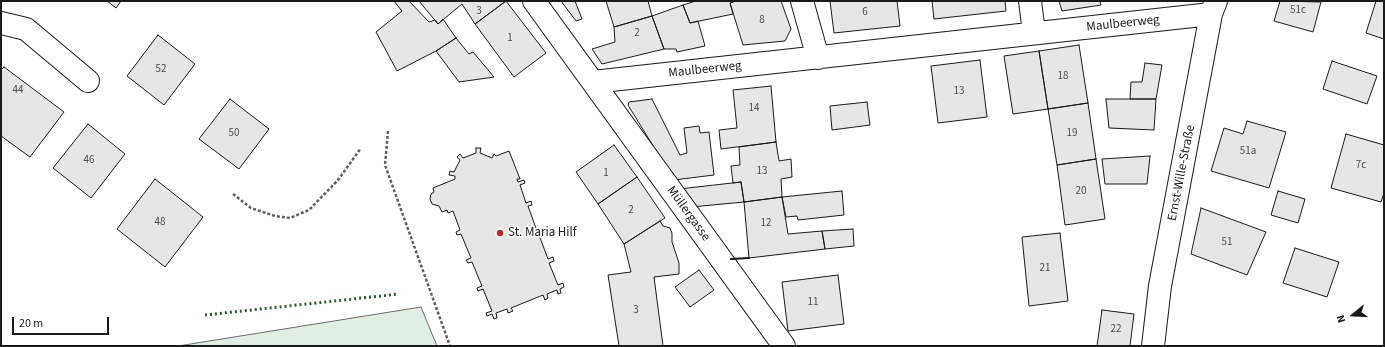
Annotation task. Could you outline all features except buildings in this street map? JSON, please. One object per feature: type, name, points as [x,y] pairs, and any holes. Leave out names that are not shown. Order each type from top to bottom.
[{"type":"street","name":"Müllergasse","points":[[534,1],[784,346]]},
{"type":"street","points":[[802,1],[818,58]]},
{"type":"street","points":[[1030,1],[1034,34]]},
{"type":"street","name":"Maulbeerweg","points":[[593,82],[1034,34],[1214,7]]},
{"type":"street","name":"Ernst-Wille-Straße","points":[[1153,346],[1160,286],[1214,7]]},
{"type":"street","points":[[1,23],[26,29],[88,81]]},
{"type":"path","points":[[388,131],[385,165],[450,346]]},
{"type":"path","points":[[232,194],[250,208],[275,216],[290,218],[309,210],[338,180],[361,148]]},
{"type":"green space","points":[[421,307],[437,346],[178,346]]},
{"type":"hedge","points":[[205,315],[399,294]]},
{"type":"wall","points":[[731,259],[749,258]]},
{"type":"place","name":"St. Maria Hilf","points":[[500,233]]}]
